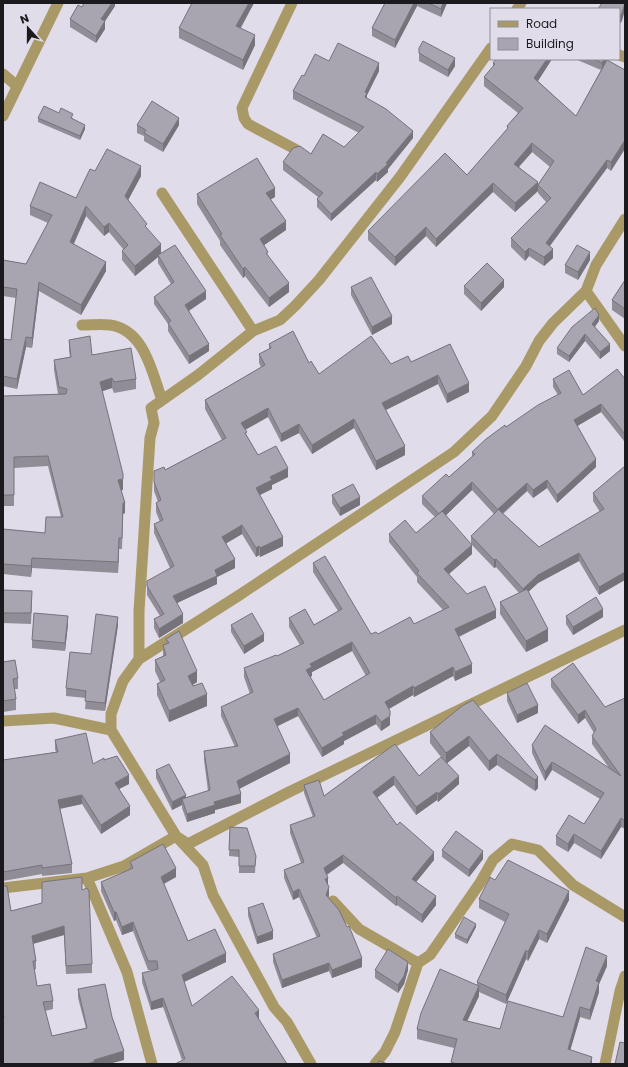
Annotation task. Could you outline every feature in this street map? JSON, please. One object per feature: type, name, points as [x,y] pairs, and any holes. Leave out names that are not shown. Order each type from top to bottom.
[{"type":"street","points":[[3,116],[58,3]]},
{"type":"street","points":[[292,3],[242,108],[244,118],[248,124],[294,149]]},
{"type":"street","points":[[139,659],[142,546],[150,438],[154,423],[151,408],[198,375],[253,331],[280,320],[318,280],[400,177],[490,49]]},
{"type":"street","points":[[3,74],[17,86]]},
{"type":"street","points":[[162,193],[253,331]]},
{"type":"street","points":[[311,1064],[287,1022],[274,1006],[213,895],[203,866],[176,836],[112,730],[111,714],[123,681],[139,659],[245,592],[454,452],[492,416],[526,366],[539,341],[553,323],[586,291],[596,265],[625,219]]},
{"type":"street","points":[[586,291],[625,346]]},
{"type":"street","points":[[82,325],[111,325],[129,332],[145,354],[162,400]]},
{"type":"street","points":[[176,836],[188,844],[289,792],[625,630]]},
{"type":"street","points":[[3,721],[54,718],[112,730]]},
{"type":"street","points":[[3,888],[87,878],[124,866],[176,836]]},
{"type":"street","points":[[375,1064],[385,1052],[395,1032],[418,963],[430,955],[480,883],[493,860],[512,844],[538,850],[573,885],[625,917]]},
{"type":"street","points":[[87,878],[127,972],[152,1064]]},
{"type":"street","points":[[333,901],[359,929],[418,963]]},
{"type":"street","points":[[605,1064],[620,991],[625,976]]},
{"type":"building","points":[[84,3],[112,3],[101,19],[105,21],[96,36],[70,19],[78,5],[82,7]]},
{"type":"building","points":[[192,3],[249,3],[236,26],[255,35],[243,60],[179,28]]},
{"type":"building","points":[[385,3],[414,3],[395,40],[372,28]]},
{"type":"building","points":[[428,3],[443,3],[441,9]]},
{"type":"building","points":[[602,3],[625,3],[620,16],[620,8],[599,8]]},
{"type":"building","points":[[423,41],[455,58],[448,70],[419,53],[419,48]]},
{"type":"building","points":[[338,43],[379,63],[365,92],[367,93],[365,97],[386,109],[413,131],[386,163],[388,164],[377,174],[376,172],[331,214],[317,199],[323,193],[283,162],[293,148],[300,146],[311,154],[323,134],[344,147],[364,127],[293,91],[302,75],[304,76],[315,54],[329,61]]},
{"type":"building","points":[[495,60],[546,60],[534,78],[576,116],[607,60],[625,70],[625,140],[611,162],[607,160],[546,243],[553,249],[544,257],[529,248],[525,252],[511,238],[551,198],[538,185],[554,161],[532,143],[514,164],[538,182],[515,203],[493,183],[436,239],[426,227],[395,257],[368,231],[445,153],[467,175],[508,128],[507,126],[523,108],[484,77],[495,64],[493,63]]},
{"type":"building","points":[[595,60],[604,60],[602,63]]},
{"type":"building","points":[[152,101],[179,118],[163,144],[144,133],[146,130],[137,125]]},
{"type":"building","points":[[44,106],[59,113],[61,108],[73,114],[71,118],[85,125],[80,136],[38,118]]},
{"type":"building","points":[[107,149],[141,166],[125,196],[147,224],[145,226],[161,244],[135,266],[122,251],[128,245],[109,223],[104,227],[86,206],[70,242],[106,262],[81,305],[39,282],[32,338],[26,337],[17,379],[3,376],[3,339],[11,340],[17,289],[3,287],[3,260],[26,264],[52,215],[30,206],[40,182],[76,198],[90,169],[95,171]]},
{"type":"building","points":[[257,158],[275,188],[266,193],[286,221],[260,239],[268,252],[266,253],[289,283],[269,298],[245,267],[243,269],[220,235],[222,234],[197,194]]},
{"type":"building","points":[[175,245],[206,291],[185,305],[209,344],[189,356],[168,323],[171,321],[154,297],[174,282],[158,255]]},
{"type":"building","points":[[577,245],[590,252],[578,272],[565,265]]},
{"type":"building","points":[[487,263],[504,280],[481,303],[464,286]]},
{"type":"building","points":[[371,277],[392,316],[372,327],[351,287]]},
{"type":"building","points":[[625,280],[625,309],[612,300]]},
{"type":"building","points":[[595,308],[599,315],[592,324],[610,344],[600,352],[585,334],[569,356],[557,348],[572,327]]},
{"type":"building","points":[[293,331],[309,363],[311,361],[319,374],[371,336],[391,364],[408,356],[411,362],[450,344],[469,383],[447,394],[438,375],[382,403],[405,446],[376,461],[354,419],[312,445],[299,424],[281,434],[268,408],[241,423],[258,455],[276,446],[288,468],[270,477],[272,480],[256,488],[283,537],[260,548],[259,546],[256,548],[242,525],[222,537],[235,559],[215,570],[217,576],[173,596],[183,614],[159,629],[154,619],[164,614],[147,586],[147,581],[174,566],[154,524],[163,520],[156,503],[161,500],[154,482],[154,471],[164,467],[165,470],[226,438],[205,400],[265,365],[259,354],[271,348],[269,344]]},
{"type":"building","points":[[90,336],[92,355],[131,348],[136,379],[114,382],[112,378],[100,382],[123,474],[123,479],[118,480],[125,503],[123,503],[122,538],[119,538],[118,562],[32,558],[31,566],[3,564],[3,529],[45,533],[46,517],[63,517],[48,456],[14,457],[14,495],[3,495],[3,396],[66,394],[67,389],[59,387],[54,360],[71,357],[69,340]]},
{"type":"building","points":[[617,369],[625,379],[625,432],[624,433],[601,404],[574,420],[596,459],[557,495],[547,480],[533,490],[527,483],[498,509],[539,547],[604,509],[593,493],[625,466],[625,572],[599,587],[579,553],[538,575],[523,589],[496,559],[494,560],[471,536],[498,510],[472,482],[439,514],[422,496],[446,474],[449,477],[475,454],[472,452],[486,439],[505,425],[506,427],[538,405],[561,393],[553,379],[569,370],[583,395]]},
{"type":"building","points":[[353,484],[360,497],[340,508],[332,495]]},
{"type":"building","points":[[442,511],[472,545],[444,569],[467,594],[485,586],[496,610],[455,629],[472,664],[455,672],[453,667],[414,688],[413,686],[385,702],[390,711],[390,716],[381,722],[376,715],[342,733],[344,735],[322,748],[298,708],[274,719],[290,754],[237,781],[241,794],[214,802],[215,805],[187,814],[182,799],[210,790],[204,751],[238,746],[221,707],[253,692],[244,668],[276,655],[277,656],[304,643],[289,618],[305,609],[314,625],[342,609],[313,563],[325,556],[371,634],[376,632],[378,634],[410,617],[414,624],[449,607],[417,573],[419,571],[389,534],[405,520],[416,533]],"holes":[[[352,642],[370,673],[324,700],[306,670],[312,667],[310,664]]]},
{"type":"building","points":[[527,589],[548,629],[526,641],[500,602]]},
{"type":"building","points":[[3,590],[32,591],[31,613],[3,613]]},
{"type":"building","points":[[596,597],[603,609],[573,627],[566,616]]},
{"type":"building","points":[[34,613],[68,616],[65,643],[32,640]]},
{"type":"building","points":[[252,613],[264,634],[244,646],[231,625]]},
{"type":"building","points":[[96,614],[118,617],[105,703],[85,701],[86,691],[66,688],[70,652],[91,654]]},
{"type":"building","points":[[179,631],[197,671],[188,676],[193,686],[202,683],[207,694],[169,711],[157,684],[165,680],[155,660],[166,655],[163,645],[169,643],[166,639]]},
{"type":"building","points":[[15,660],[18,678],[13,679],[16,699],[3,701],[3,662]]},
{"type":"building","points":[[573,663],[605,707],[625,698],[625,821],[621,818],[601,851],[574,834],[568,844],[556,836],[569,815],[584,824],[604,793],[552,762],[545,772],[532,745],[545,725],[621,776],[592,736],[596,729],[585,710],[578,715],[551,679]]},
{"type":"building","points":[[527,683],[538,705],[517,715],[507,693]]},
{"type":"building","points":[[473,700],[538,777],[535,780],[497,754],[489,761],[469,736],[446,753],[430,732],[462,706]]},
{"type":"building","points":[[86,733],[93,764],[104,758],[104,760],[117,756],[129,775],[115,783],[130,806],[101,825],[82,795],[58,800],[72,864],[42,868],[42,865],[3,872],[3,760],[58,752],[55,740]]},
{"type":"building","points":[[395,744],[419,776],[441,757],[459,776],[438,794],[437,792],[416,807],[394,776],[373,792],[397,825],[400,822],[434,852],[412,879],[436,896],[422,915],[397,896],[396,898],[343,855],[324,868],[328,878],[325,879],[329,887],[326,895],[339,910],[347,927],[349,926],[362,958],[332,970],[329,963],[282,980],[273,954],[320,936],[299,889],[293,892],[284,870],[304,862],[290,825],[315,816],[304,785],[319,780],[324,796]]},
{"type":"building","points":[[169,764],[186,795],[172,802],[156,770]]},
{"type":"building","points":[[230,827],[247,828],[256,856],[255,866],[239,866],[239,850],[229,850]]},
{"type":"building","points":[[456,831],[483,851],[469,870],[442,850]]},
{"type":"building","points":[[163,844],[176,868],[161,877],[188,941],[215,929],[226,953],[182,975],[192,1006],[232,976],[259,1010],[255,1013],[287,1064],[175,1064],[185,1059],[163,998],[151,1002],[142,973],[158,969],[157,961],[148,961],[133,922],[122,927],[101,882],[133,868],[130,862]]},
{"type":"building","points":[[508,860],[569,891],[547,934],[539,930],[528,952],[526,950],[506,995],[477,982],[509,914],[479,899],[490,877],[495,880]]},
{"type":"building","points":[[82,877],[82,890],[87,888],[89,891],[92,964],[66,966],[64,926],[32,936],[36,961],[33,961],[37,986],[50,984],[53,1001],[43,1002],[52,1036],[87,1028],[78,989],[105,984],[112,1017],[124,1051],[94,1060],[94,1062],[87,1064],[3,1064],[3,886],[7,886],[11,911],[42,903],[42,882]]},
{"type":"building","points":[[263,903],[273,931],[257,937],[248,908]]},
{"type":"building","points":[[464,917],[476,924],[467,940],[455,934]]},
{"type":"building","points":[[586,947],[607,956],[596,981],[599,982],[590,1010],[580,1007],[568,1049],[592,1057],[590,1064],[454,1064],[451,1062],[457,1039],[417,1029],[421,1013],[440,969],[479,986],[463,1020],[500,1029],[508,1001],[563,1017]]},
{"type":"building","points":[[388,949],[408,962],[404,976],[398,985],[375,970]]},
{"type":"building","points":[[620,1042],[625,1043],[625,1064],[615,1064]]},
{"type":"building","points":[[379,1061],[388,1064],[378,1064]]}]
